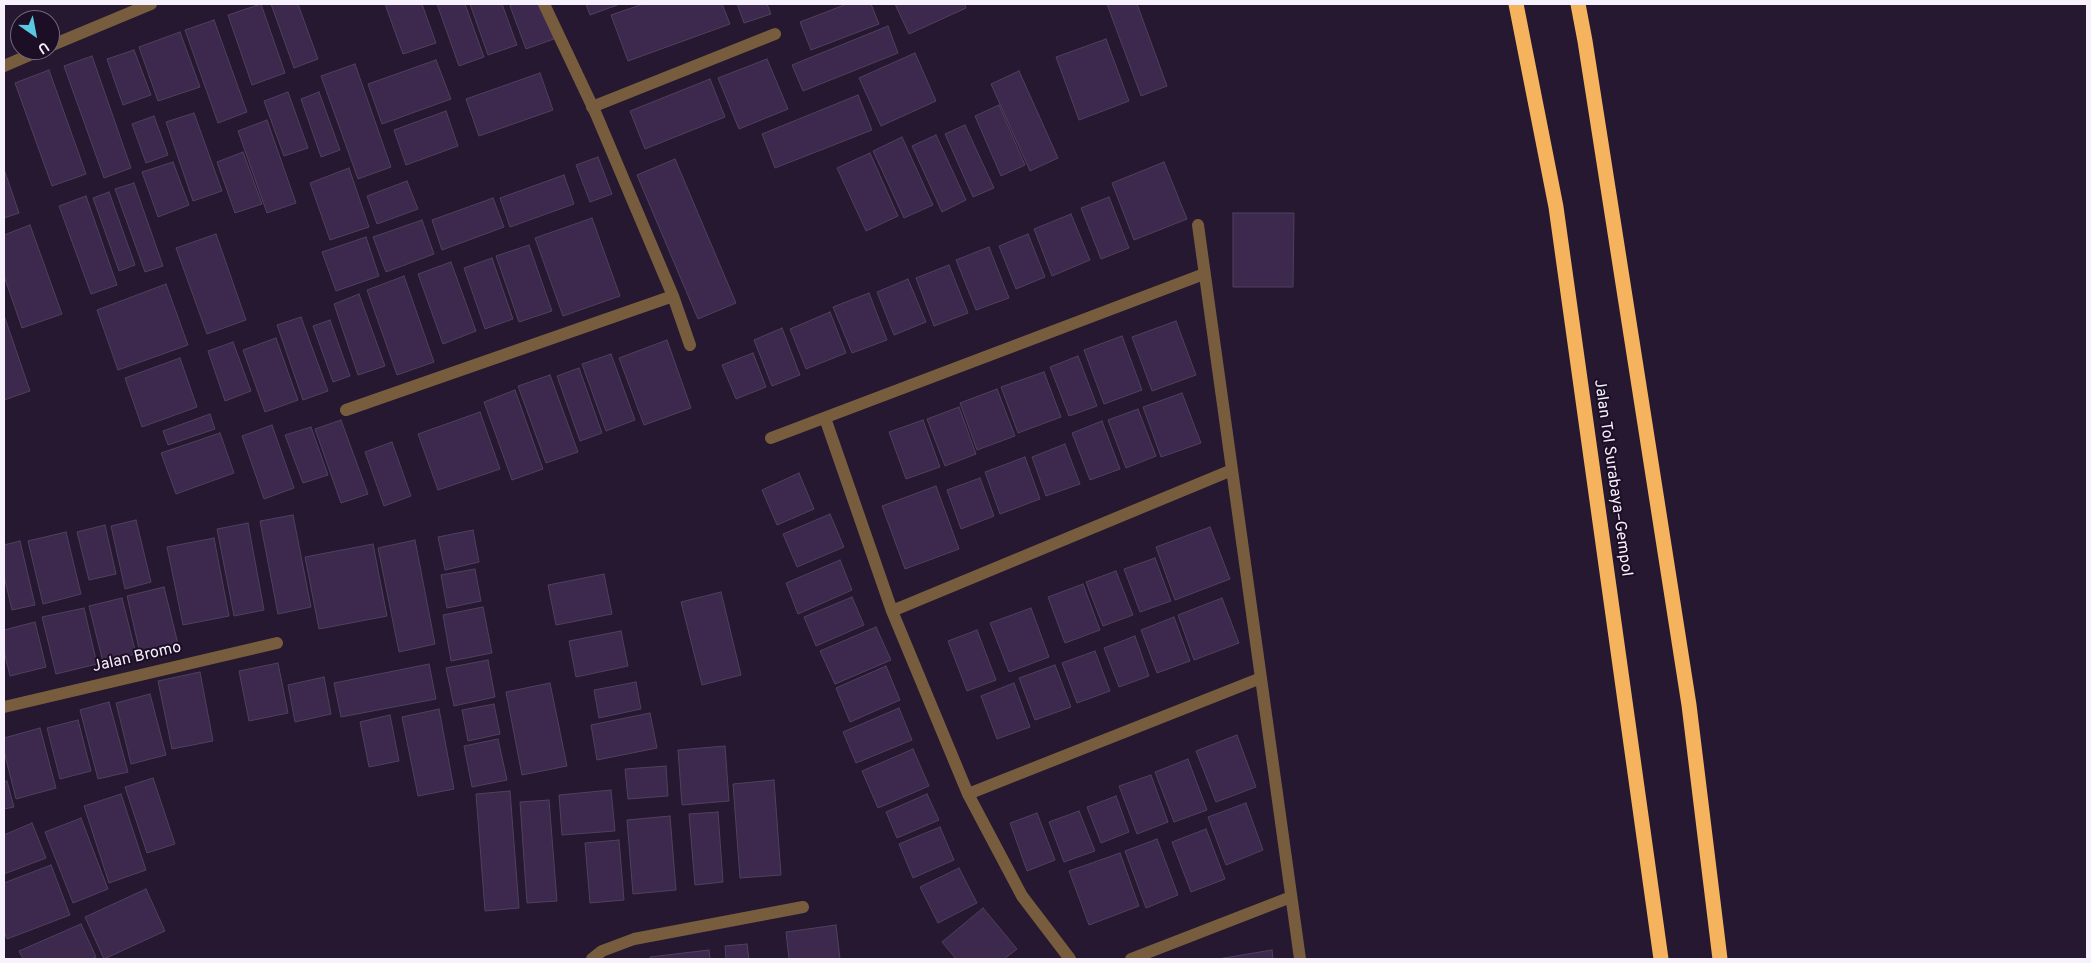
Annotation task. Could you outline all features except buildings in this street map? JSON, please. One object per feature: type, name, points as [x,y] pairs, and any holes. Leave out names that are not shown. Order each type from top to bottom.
[{"type":"highway","name":"Jalan Tol Surabaya–Gempol","points":[[1516,4],[1556,207],[1661,959]]},
{"type":"highway","points":[[1578,4],[1689,705],[1720,959]]},
{"type":"street","points":[[60,42],[151,4]]},
{"type":"street","points":[[544,4],[592,107],[673,296],[690,345]]},
{"type":"street","points":[[592,107],[775,34]]},
{"type":"street","points":[[4,66],[18,60]]},
{"type":"street","points":[[1198,225],[1300,959]]},
{"type":"street","points":[[771,438],[1204,274]]},
{"type":"street","points":[[346,410],[673,296]]},
{"type":"street","points":[[825,418],[892,611],[968,794],[1022,896],[1070,959]]},
{"type":"street","points":[[892,611],[1232,470]]},
{"type":"street","name":"Jalan Bromo","points":[[4,707],[277,643]]},
{"type":"street","points":[[968,794],[1261,678]]},
{"type":"street","points":[[1131,959],[1291,897]]},
{"type":"street","points":[[592,959],[602,951],[634,938],[803,907]]}]
